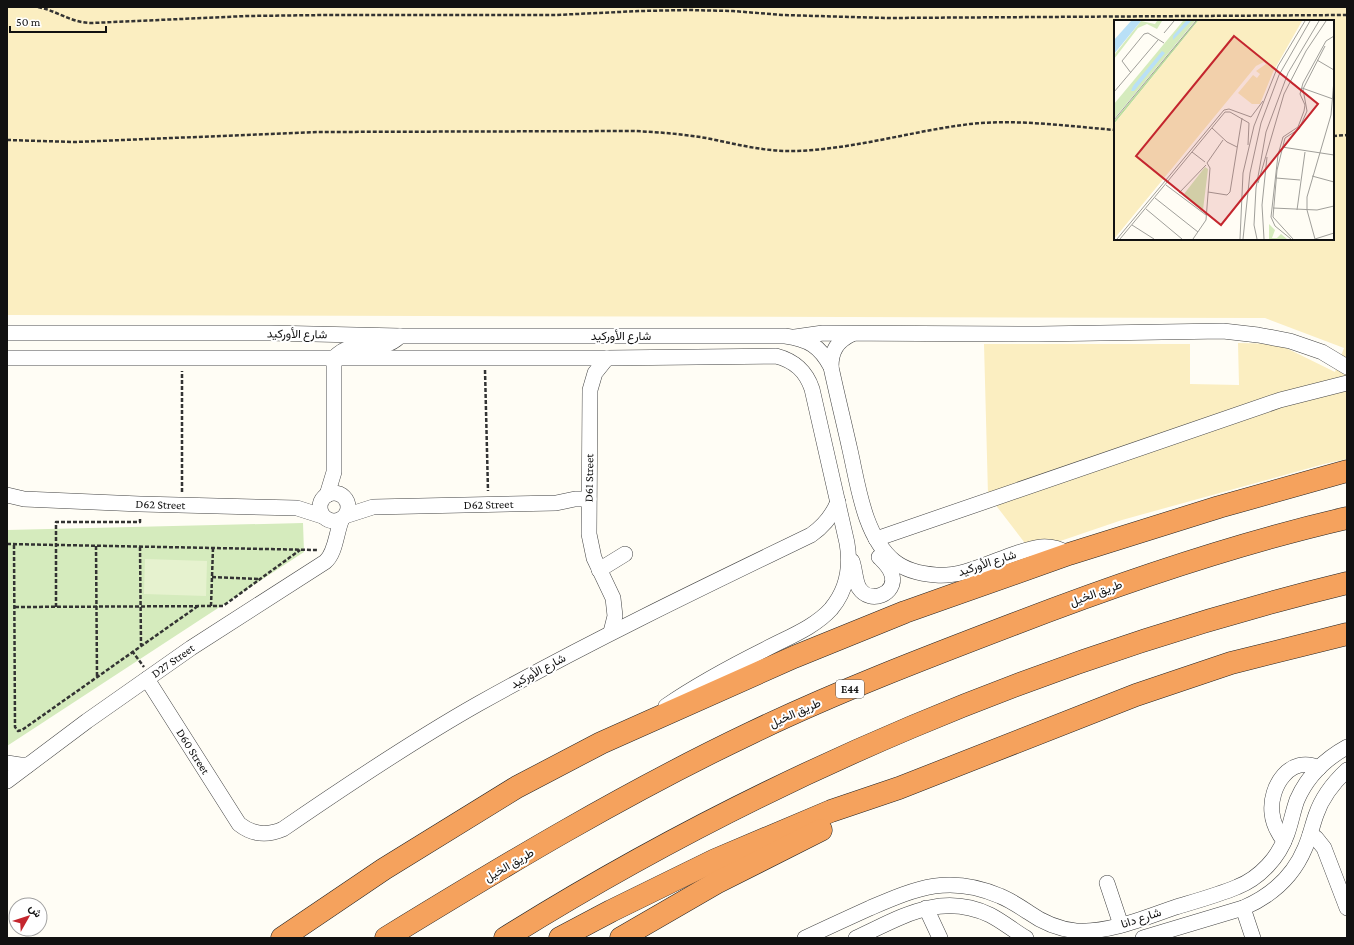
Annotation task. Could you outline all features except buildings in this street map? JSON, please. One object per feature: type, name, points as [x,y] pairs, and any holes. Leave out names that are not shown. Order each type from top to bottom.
[{"type":"highway","points":[[282,938],[384,870],[505,794],[560,763],[643,724],[856,631],[962,591],[1069,554],[1219,507],[1347,471]]},
{"type":"highway","name":"طريق الخيل","points":[[386,938],[511,863],[652,783],[708,754],[804,708],[923,659],[1099,592],[1216,553],[1347,518]]},
{"type":"highway","points":[[505,938],[599,881],[700,826],[800,777],[939,716],[1003,691],[1118,650],[1224,616],[1347,583]]},
{"type":"highway","points":[[560,938],[618,907],[715,860],[825,814],[899,788],[1136,695],[1231,663],[1347,634]]},
{"type":"highway","points":[[621,938],[723,879],[799,840],[875,806],[899,788]]},
{"type":"street","points":[[794,337],[823,333],[1039,334],[1223,331],[1258,335],[1290,341],[1322,352],[1347,367]]},
{"type":"street","name":"شارع الأوركيد","points":[[7,333],[270,333],[400,336],[794,337],[806,340],[817,347],[825,356],[831,367],[863,511],[876,539],[884,551],[894,561],[914,571],[937,575],[954,574],[970,570],[1038,546],[1054,547],[1069,554]]},
{"type":"street","points":[[831,367],[833,350],[841,340],[852,334]]},
{"type":"street","points":[[334,497],[334,358],[346,348],[383,346],[400,336]]},
{"type":"street","name":"شارع الأوركيد","points":[[7,358],[607,358],[776,356],[793,362],[800,367],[810,381],[846,543],[849,562],[845,582],[837,600],[825,615],[809,626],[700,684],[665,707],[643,724]]},
{"type":"street","name":"D61 Street","points":[[607,358],[595,373],[590,390],[589,534],[591,546],[599,570],[613,598],[615,616],[611,632]]},
{"type":"street","points":[[876,539],[1280,400],[1347,383]]},
{"type":"street","name":"D62 Street","points":[[7,495],[24,499],[297,508],[324,517]]},
{"type":"street","points":[[334,497],[320,507],[334,547]]},
{"type":"street","points":[[324,517],[335,522],[344,517],[348,508],[334,497]]},
{"type":"street","name":"D62 Street","points":[[297,508],[334,497],[373,508]]},
{"type":"street","name":"D62 Street","points":[[7,503],[24,499]]},
{"type":"street","name":"شارع الأوركيد","points":[[239,824],[250,832],[264,834],[277,832],[283,829],[346,786],[424,736],[523,679],[611,632],[812,535],[828,521],[838,502]]},
{"type":"street","name":"D62 Street","points":[[344,517],[373,508],[556,503],[575,509],[589,504]]},
{"type":"street","points":[[846,543],[858,586],[864,594],[874,597],[883,595],[887,592],[892,584],[892,574],[870,543],[864,528],[863,511]]},
{"type":"street","name":"D27 Street","points":[[7,780],[148,677],[238,616],[329,559],[344,517]]},
{"type":"street","points":[[599,570],[624,554]]},
{"type":"street","name":"D61 Street","points":[[613,598],[626,609],[642,617]]},
{"type":"street","name":"D60 Street","points":[[148,677],[239,824]]},
{"type":"street","name":"شارع دانا","points":[[805,938],[915,890],[930,886],[959,885],[989,891],[1003,897],[1038,919],[1061,928],[1085,931],[1121,925],[1238,887],[1248,882],[1265,868],[1279,851],[1284,841],[1298,799],[1311,777],[1329,759],[1347,746]]},
{"type":"street","points":[[7,763],[28,765]]},
{"type":"street","points":[[1284,841],[1276,828],[1272,814],[1272,799],[1277,785],[1286,773],[1298,765],[1309,764],[1319,768]]},
{"type":"street","name":"شارع دانا","points":[[1144,938],[1162,936],[1194,923],[1243,908],[1269,894],[1288,876],[1301,857],[1316,815],[1326,795],[1335,782],[1347,770]]},
{"type":"street","points":[[1310,834],[1316,838],[1324,848],[1347,908]]},
{"type":"street","points":[[1107,884],[1121,925]]},
{"type":"street","points":[[851,917],[859,937],[926,908],[958,905],[980,911],[995,918],[1026,938]]},
{"type":"street","points":[[926,908],[940,938]]},
{"type":"street","points":[[1243,908],[1253,938]]},
{"type":"street","points":[[1188,938],[1194,923]]},
{"type":"path","points":[[38,7],[84,23],[247,16],[556,15],[640,10],[733,10],[782,15],[887,18],[1347,16]]},
{"type":"path","points":[[7,140],[28,142],[74,142],[318,132],[634,130],[683,135],[752,148],[795,151],[837,147],[970,124],[1010,122],[1114,130]]},
{"type":"path","points":[[1334,136],[1347,135]]},
{"type":"path","points":[[485,358],[488,504]]},
{"type":"path","points":[[175,492],[182,492],[182,370]]},
{"type":"path","points":[[56,606],[56,522],[140,522],[140,504]]},
{"type":"path","points":[[7,544],[300,550],[334,547]]},
{"type":"path","points":[[14,545],[16,729],[20,731],[198,606]]},
{"type":"path","points":[[96,546],[97,676]]},
{"type":"path","points":[[140,547],[141,645]]},
{"type":"path","points":[[211,606],[213,548]]},
{"type":"path","points":[[15,607],[223,606],[300,550]]},
{"type":"path","points":[[212,577],[260,579]]},
{"type":"path","points":[[132,651],[148,677]]},
{"type":"green space","points":[[303,523],[304,552],[7,746],[7,530]]},
{"type":"green space","points":[[145,559],[207,561],[206,596],[144,594]]},
{"type":"sand","points":[[7,7],[1347,7],[1347,459],[1122,520],[1031,551],[988,495],[984,344],[1190,344],[1190,384],[1239,385],[1238,343],[1278,344],[1335,372],[1344,348],[1265,318],[7,315]]}]
